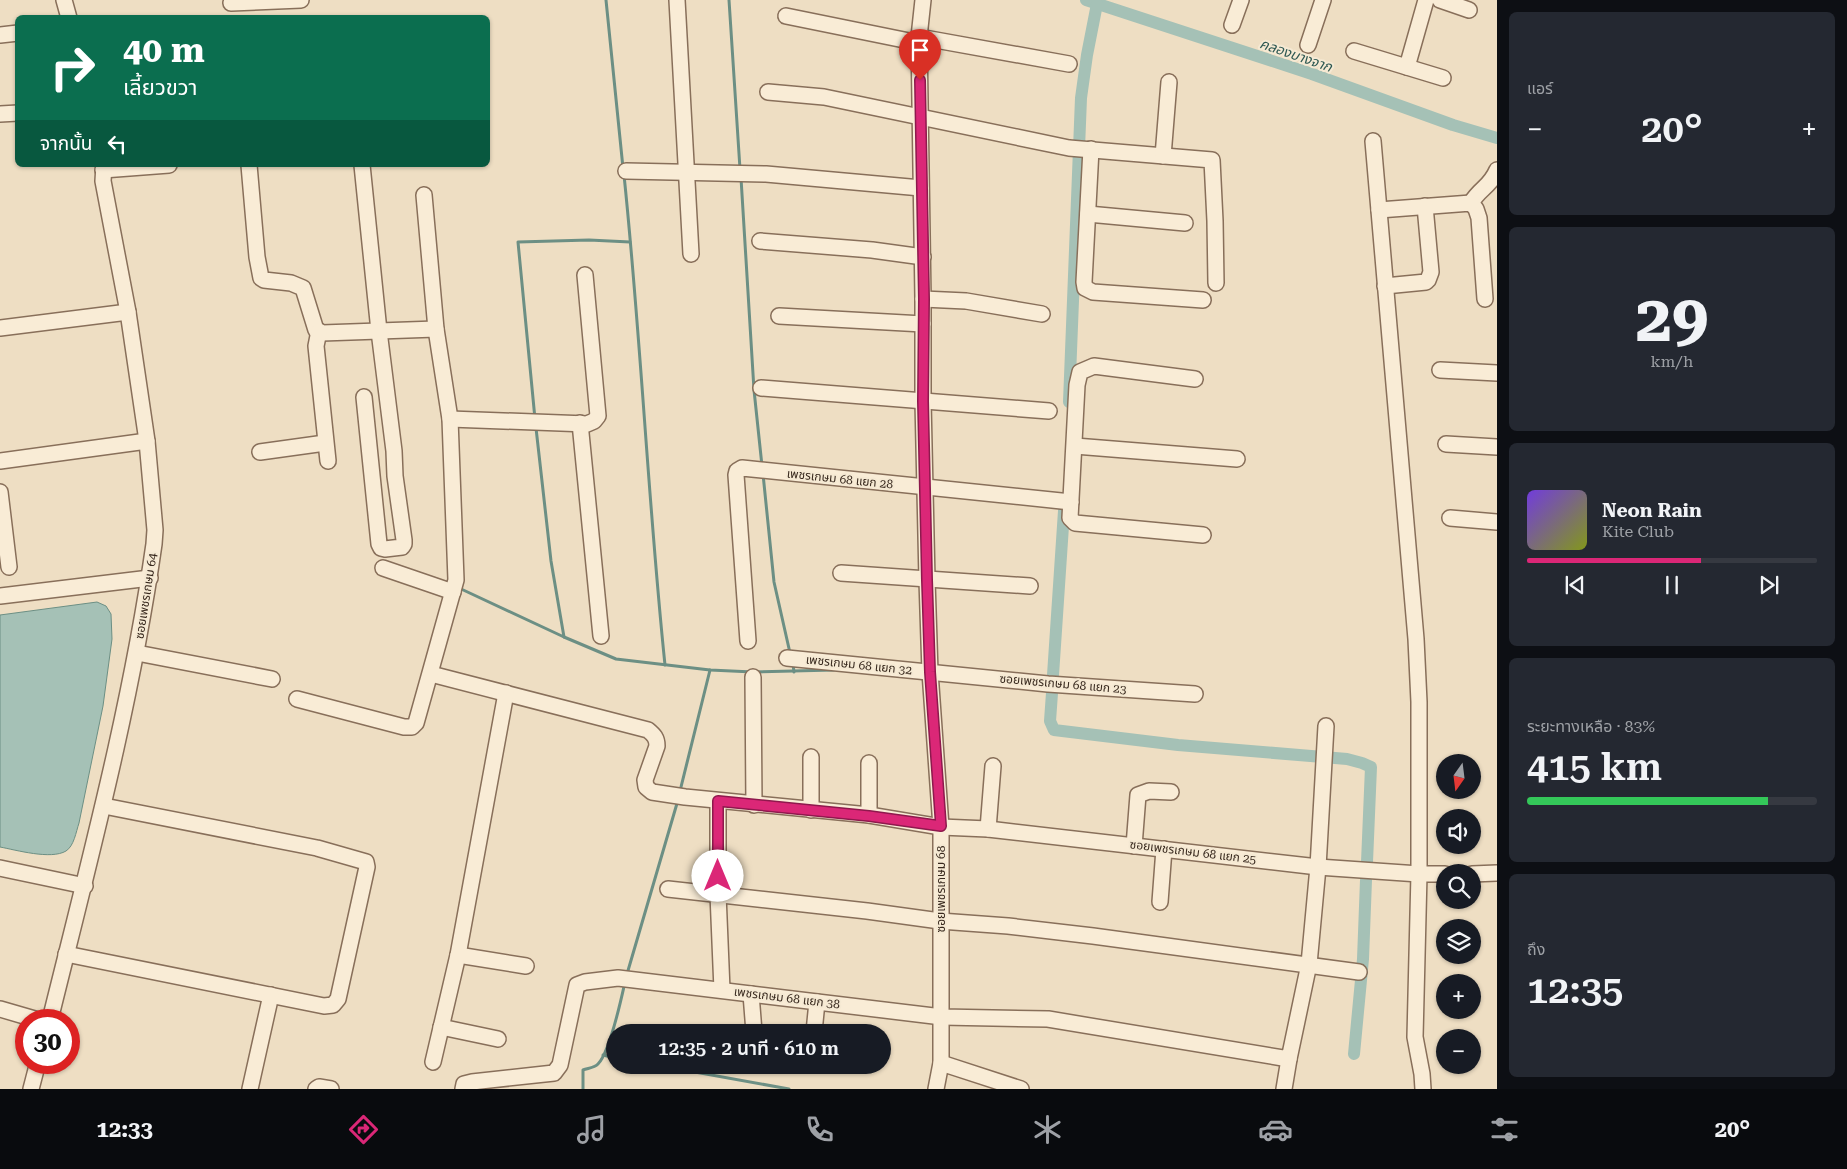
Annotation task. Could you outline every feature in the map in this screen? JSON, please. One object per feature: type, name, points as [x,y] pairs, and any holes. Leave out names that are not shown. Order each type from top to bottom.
[{"type":"street","points":[[64,0],[68,15]]},
{"type":"street","points":[[232,7],[301,0]]},
{"type":"street","points":[[677,0],[691,254]]},
{"type":"street","name":"ซอยเพชรเกษม 68","points":[[923,0],[919,40],[924,299],[923,401],[930,672],[941,826],[942,1017],[941,1063],[936,1089]]},
{"type":"street","points":[[1232,25],[1241,0]]},
{"type":"street","points":[[1308,46],[1323,0]]},
{"type":"street","points":[[1407,68],[1426,0]]},
{"type":"street","points":[[1440,0],[1470,10]]},
{"type":"street","points":[[786,16],[1069,64]]},
{"type":"street","points":[[0,35],[15,33]]},
{"type":"street","points":[[1354,50],[1443,78]]},
{"type":"street","points":[[1163,156],[1169,82]]},
{"type":"street","points":[[768,92],[824,98],[920,116],[1069,148],[1212,160],[1216,283]]},
{"type":"street","points":[[0,114],[15,113]]},
{"type":"street","points":[[1373,142],[1416,639],[1419,702],[1419,874],[1415,1037],[1423,1089]]},
{"type":"street","points":[[1088,149],[1085,288],[1093,292],[1203,300]]},
{"type":"street","points":[[104,168],[126,167]]},
{"type":"street","points":[[249,167],[260,278],[291,283],[303,288],[316,330],[379,331],[436,329]]},
{"type":"street","points":[[362,167],[404,544],[400,548],[385,549],[381,548],[379,544],[364,397]]},
{"type":"street","name":"ซอยเพชรเกษม 64","points":[[53,1009],[104,806],[150,578],[155,530],[147,441],[128,312],[102,181],[104,168]]},
{"type":"street","points":[[1471,202],[1478,192],[1491,183],[1497,170]]},
{"type":"street","points":[[626,171],[766,174],[922,188]]},
{"type":"street","points":[[297,699],[412,728],[416,723],[431,674],[454,587],[450,419],[436,329],[424,195]]},
{"type":"street","points":[[1379,210],[1471,202]]},
{"type":"street","points":[[1471,202],[1476,208],[1479,218],[1485,299]]},
{"type":"street","points":[[1386,286],[1426,282],[1428,280],[1431,272],[1425,206]]},
{"type":"street","points":[[1088,214],[1184,223]]},
{"type":"street","points":[[760,241],[872,250],[923,257]]},
{"type":"street","points":[[450,419],[580,424],[594,421],[598,416],[585,275]]},
{"type":"street","points":[[924,299],[966,301],[1042,314]]},
{"type":"street","points":[[0,328],[128,312]]},
{"type":"street","points":[[779,316],[923,324]]},
{"type":"street","points":[[319,331],[316,346],[328,461]]},
{"type":"street","points":[[1194,379],[1094,366],[1080,372],[1077,385],[1070,518],[1075,523],[1203,535]]},
{"type":"street","points":[[1440,370],[1497,373]]},
{"type":"street","points":[[761,388],[1049,411]]},
{"type":"street","points":[[580,424],[601,636]]},
{"type":"street","points":[[0,461],[147,441]]},
{"type":"street","points":[[260,452],[325,443]]},
{"type":"street","points":[[1446,444],[1497,447]]},
{"type":"street","points":[[1075,446],[1237,460]]},
{"type":"street","name":"เพชรเกษม 68 แยก 28","points":[[748,641],[737,471],[742,468],[1071,502]]},
{"type":"street","points":[[0,492],[9,567]]},
{"type":"street","points":[[1450,518],[1497,522]]},
{"type":"street","points":[[383,568],[454,587]]},
{"type":"street","points":[[841,573],[1030,586]]},
{"type":"street","points":[[0,596],[150,578]]},
{"type":"street","points":[[136,653],[272,679]]},
{"type":"street","name":"เพชรเกษม 68 แยก 32","points":[[787,658],[930,672]]},
{"type":"street","name":"ซอยเพชรเกษม 68 แยก 23","points":[[930,672],[1048,684],[1195,694]]},
{"type":"street","points":[[431,674],[506,693],[458,955],[433,1062]]},
{"type":"street","points":[[754,677],[754,805]]},
{"type":"street","name":"ซอยเพชรเกษม 68 แยก 25","points":[[506,693],[648,730],[654,734],[657,746],[645,780],[646,787],[652,792],[754,805],[869,816],[941,826],[988,828],[1318,867],[1436,874]]},
{"type":"street","points":[[1284,1089],[1309,964],[1318,867],[1326,726]]},
{"type":"street","points":[[811,757],[811,810]]},
{"type":"street","points":[[869,763],[869,816]]},
{"type":"street","points":[[988,828],[993,766]]},
{"type":"street","points":[[1134,846],[1138,795],[1150,791],[1171,792]]},
{"type":"street","points":[[718,801],[718,894],[722,990]]},
{"type":"street","points":[[66,954],[324,1006],[333,1004],[338,999],[367,867],[366,862],[317,848],[104,806]]},
{"type":"street","points":[[1160,902],[1164,849]]},
{"type":"street","points":[[0,868],[84,886]]},
{"type":"street","points":[[1481,874],[1497,873]]},
{"type":"street","points":[[668,889],[867,910],[940,921],[1008,926],[1359,972]]},
{"type":"street","points":[[458,955],[526,966]]},
{"type":"street","name":"เพชรเกษม 68 แยก 38","points":[[462,1089],[466,1083],[554,1073],[560,1065],[577,984],[625,978],[942,1017],[1048,1019],[1289,1059]]},
{"type":"street","points":[[751,994],[753,1024]]},
{"type":"street","points":[[250,1089],[271,996]]},
{"type":"street","points":[[815,1024],[817,1002]]},
{"type":"street","points":[[0,1009],[15,1013]]},
{"type":"street","points":[[441,1027],[498,1038]]},
{"type":"street","points":[[941,1063],[1021,1089]]},
{"type":"street","points":[[31,1089],[35,1074]]},
{"type":"street","points":[[316,1089],[319,1087],[331,1089]]},
{"type":"shaded area","points":[[97,602],[106,606],[111,614],[112,639],[103,706],[74,839],[69,849],[60,854],[52,855],[33,854],[0,847],[0,615]]},
{"type":"waterway","points":[[606,0],[623,168]]},
{"type":"waterway","points":[[729,0],[740,169]]},
{"type":"waterway","name":"คลองบางจาก","points":[[1086,0],[1312,74],[1453,125],[1497,138]]},
{"type":"waterway","points":[[1069,402],[1081,98],[1097,4]]},
{"type":"waterway","points":[[624,175],[665,665]]},
{"type":"waterway","points":[[741,178],[754,390],[762,466]]},
{"type":"waterway","points":[[535,419],[518,242],[589,240],[630,242]]},
{"type":"waterway","points":[[536,428],[551,561],[564,637]]},
{"type":"waterway","points":[[763,474],[774,582],[790,653]]},
{"type":"waterway","points":[[1053,675],[1064,511]]},
{"type":"waterway","points":[[459,588],[616,659],[710,670],[753,672],[834,670]]},
{"type":"waterway","points":[[793,664],[794,672]]},
{"type":"waterway","points":[[680,791],[710,670]]},
{"type":"waterway","points":[[1052,693],[1050,721],[1054,730],[1178,745],[1347,759],[1371,767],[1367,862]]},
{"type":"waterway","points":[[627,974],[678,800]]},
{"type":"waterway","points":[[1354,1054],[1363,959],[1366,880]]},
{"type":"waterway","points":[[583,1089],[583,1070],[598,1064],[607,1049],[625,982]]},
{"type":"waterway","points":[[706,1074],[789,1089]]},
{"type":"route","points":[[718,876],[718,801],[869,816],[941,826],[930,672],[927,580],[920,80]]}]
